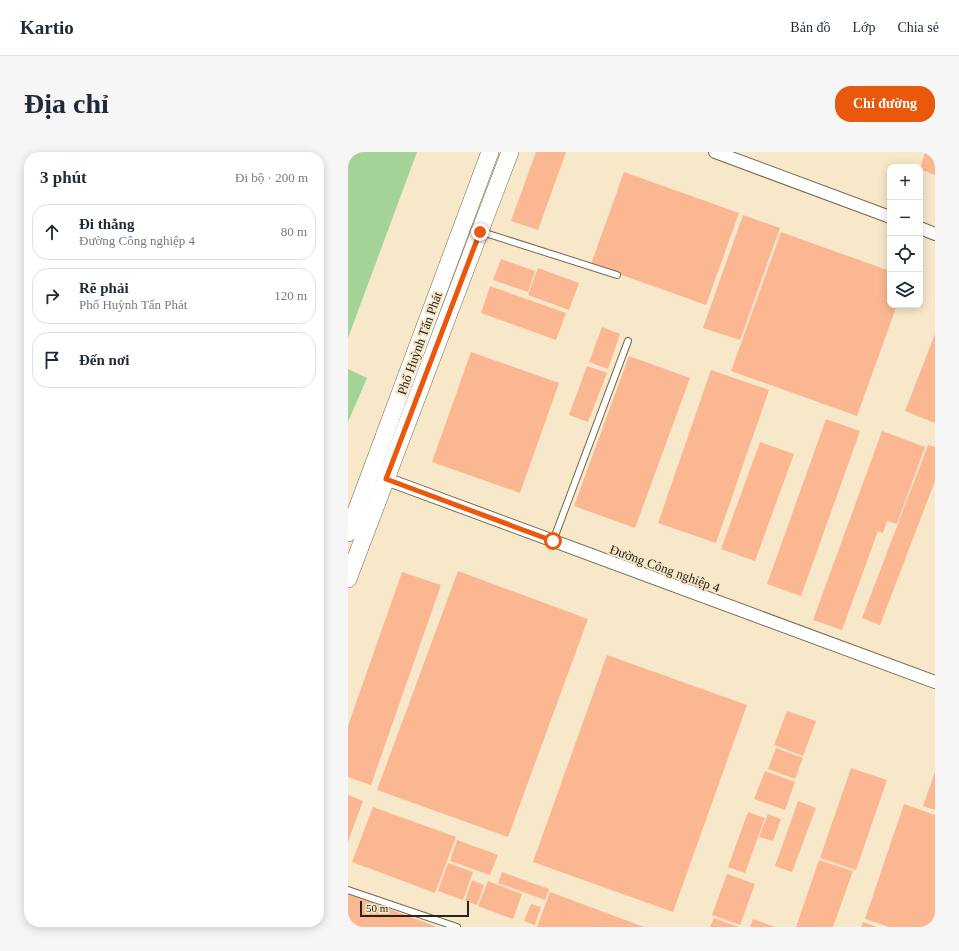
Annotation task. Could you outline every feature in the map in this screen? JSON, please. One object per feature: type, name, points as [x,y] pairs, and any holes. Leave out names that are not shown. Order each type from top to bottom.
[{"type":"street","name":"Phố Huỳnh Tấn Phát","points":[[348,579],[378,476],[463,226],[490,152]]},
{"type":"street","name":"Phố Huỳnh Tấn Phát","points":[[348,533],[378,476],[480,232],[510,152]]},
{"type":"street","points":[[715,152],[887,216]]},
{"type":"street","points":[[463,226],[480,232]]},
{"type":"street","points":[[923,229],[935,234]]},
{"type":"street","name":"Đường Công nghiệp 4","points":[[378,476],[935,682]]},
{"type":"lane","points":[[480,232],[618,275]]},
{"type":"lane","points":[[553,541],[628,341]]},
{"type":"lane","points":[[348,890],[457,927]]},
{"type":"green space","points":[[348,152],[417,152],[348,338]]},
{"type":"green space","points":[[348,369],[367,378],[348,422]]},
{"type":"building","points":[[536,152],[566,152],[538,230],[511,221]]},
{"type":"building","points":[[925,152],[935,152],[935,175],[923,170],[923,164],[921,164]]},
{"type":"building","points":[[624,172],[739,213],[706,305],[591,264]]},
{"type":"building","points":[[743,215],[780,228],[740,340],[703,328]]},
{"type":"building","points":[[781,232],[887,270],[887,308],[896,308],[857,416],[731,371]]},
{"type":"building","points":[[501,259],[535,271],[528,292],[493,280]]},
{"type":"building","points":[[538,268],[579,283],[569,310],[528,295]]},
{"type":"building","points":[[490,286],[566,313],[556,340],[481,313]]},
{"type":"building","points":[[602,327],[620,334],[608,369],[589,362]]},
{"type":"building","points":[[935,334],[935,423],[905,411]]},
{"type":"building","points":[[471,352],[559,383],[520,493],[432,462]]},
{"type":"building","points":[[629,356],[690,378],[635,528],[574,506]]},
{"type":"building","points":[[587,366],[607,373],[588,422],[569,415]]},
{"type":"building","points":[[711,370],[769,390],[716,543],[658,523]]},
{"type":"building","points":[[826,419],[860,431],[801,596],[767,584]]},
{"type":"building","points":[[882,431],[925,447],[897,524],[887,521],[883,533],[878,531],[842,630],[813,620]]},
{"type":"building","points":[[760,442],[794,454],[755,561],[721,549]]},
{"type":"building","points":[[928,445],[935,447],[935,481],[880,625],[862,618]]},
{"type":"building","points":[[458,571],[588,619],[508,837],[377,790]]},
{"type":"building","points":[[402,572],[441,585],[371,785],[348,777],[348,726]]},
{"type":"building","points":[[607,655],[747,705],[673,912],[533,862]]},
{"type":"building","points":[[787,711],[816,721],[803,756],[774,745]]},
{"type":"building","points":[[776,748],[803,758],[795,779],[768,769]]},
{"type":"building","points":[[851,768],[887,780],[856,870],[820,858]]},
{"type":"building","points":[[765,771],[795,782],[785,810],[754,799]]},
{"type":"building","points":[[935,772],[935,810],[923,806]]},
{"type":"building","points":[[348,795],[363,801],[348,842]]},
{"type":"building","points":[[798,801],[816,808],[792,872],[775,866]]},
{"type":"building","points":[[904,804],[935,815],[935,927],[889,927],[865,919]]},
{"type":"building","points":[[373,807],[456,837],[435,893],[352,862]]},
{"type":"building","points":[[748,812],[765,818],[745,873],[728,867]]},
{"type":"building","points":[[768,814],[781,819],[773,841],[759,837]]},
{"type":"building","points":[[457,840],[498,855],[490,875],[450,861]]},
{"type":"building","points":[[819,860],[853,871],[833,927],[796,927]]},
{"type":"building","points":[[448,863],[473,872],[463,900],[438,891]]},
{"type":"building","points":[[502,872],[549,889],[545,900],[498,883]]},
{"type":"building","points":[[727,874],[755,884],[740,925],[712,915]]},
{"type":"building","points":[[472,880],[484,885],[477,905],[465,901]]},
{"type":"building","points":[[488,881],[522,894],[513,919],[478,906]]},
{"type":"building","points":[[550,892],[644,927],[537,927]]},
{"type":"building","points":[[348,893],[437,927],[348,927]]},
{"type":"building","points":[[531,904],[541,907],[535,925],[524,921]]},
{"type":"building","points":[[714,918],[739,927],[710,927]]},
{"type":"building","points":[[753,919],[775,927],[750,927]]},
{"type":"building","points":[[863,922],[877,927],[861,927]]},
{"type":"route","points":[[480,232],[386,479],[553,541]]}]
